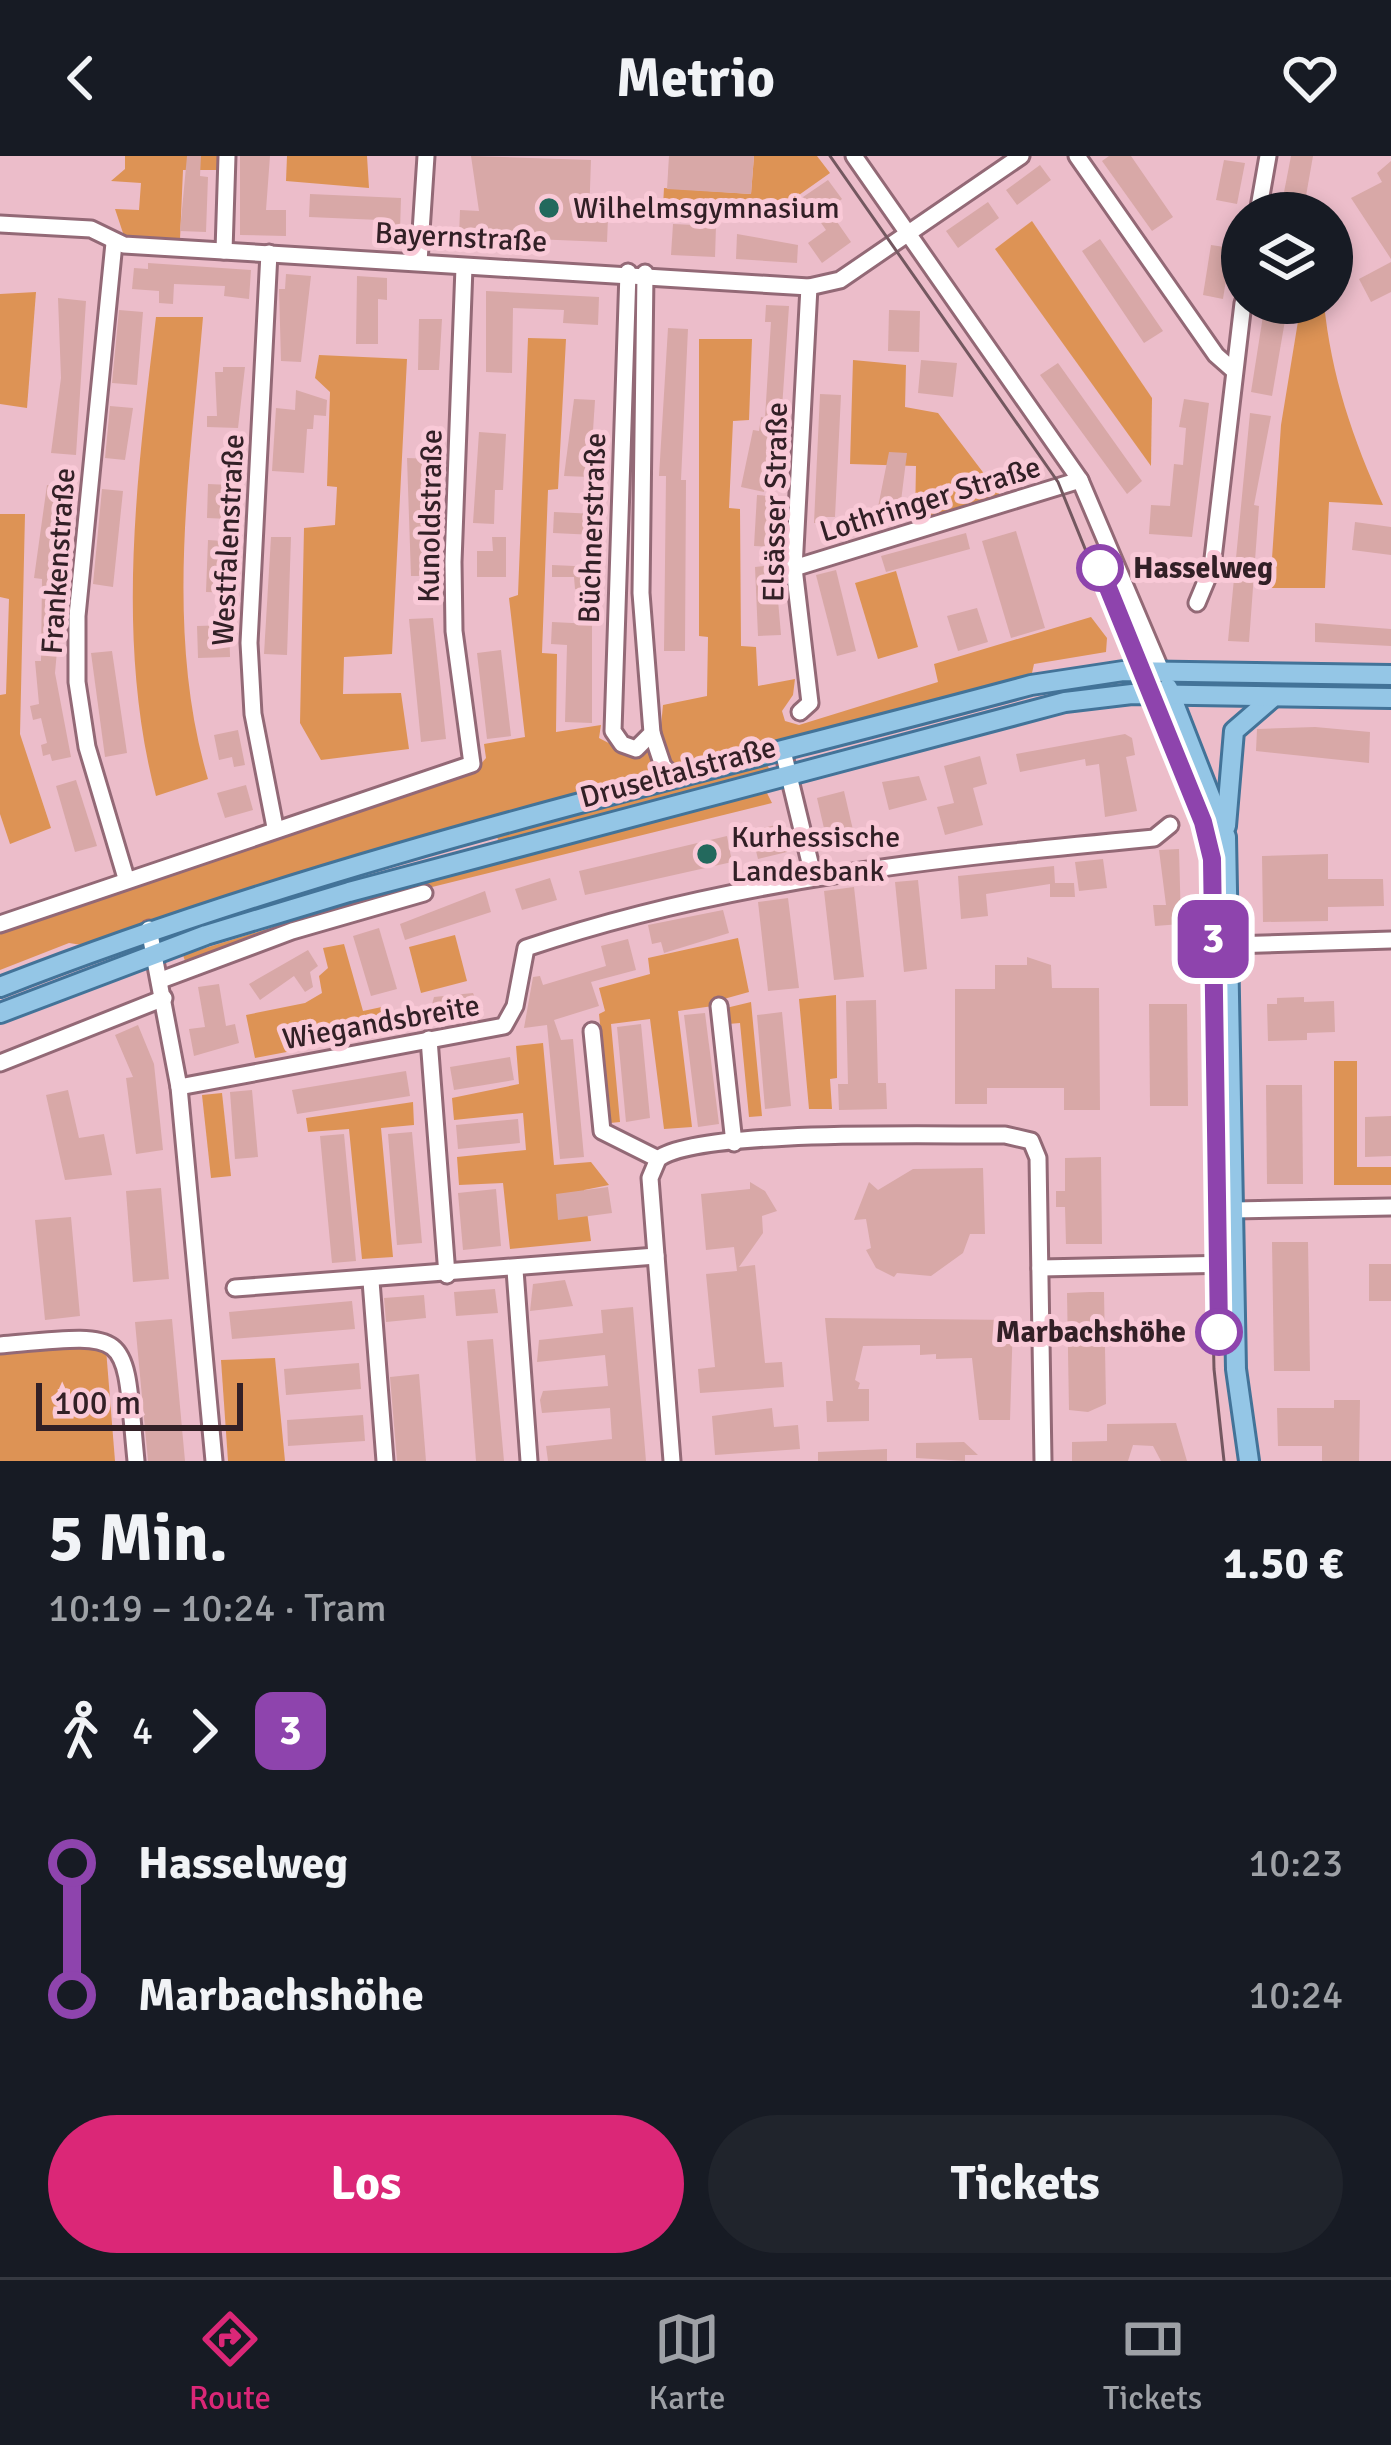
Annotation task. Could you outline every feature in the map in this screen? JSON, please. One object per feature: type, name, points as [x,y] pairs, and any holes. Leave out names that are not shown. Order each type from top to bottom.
[{"type":"main road","name":"Druseltalstraße","points":[[0,987],[149,929],[316,876],[1031,685],[1102,673],[1391,675]]},
{"type":"main road","points":[[1162,673],[1226,837]]},
{"type":"main road","name":"Druseltalstraße","points":[[0,1013],[155,953],[350,892],[1065,702],[1171,695],[1391,698]]},
{"type":"main road","points":[[1249,1461],[1236,1369],[1226,837],[1234,730],[1271,699]]},
{"type":"street","points":[[224,250],[227,156]]},
{"type":"street","points":[[419,262],[425,156]]},
{"type":"street","points":[[854,156],[1080,480],[1162,673]]},
{"type":"street","name":"Bayernstraße","points":[[0,224],[91,229],[108,233],[114,243],[809,287],[840,280],[1021,156]]},
{"type":"street","points":[[1077,156],[1216,355],[1233,370]]},
{"type":"street","points":[[1262,192],[1268,156]]},
{"type":"street","name":"Frankenstraße","points":[[114,243],[77,616],[77,682],[87,747],[126,878]]},
{"type":"street","name":"Westfalenstraße","points":[[269,253],[249,643],[253,714],[275,827]]},
{"type":"street","name":"Kunoldstraße","points":[[275,827],[472,764],[454,585],[464,267]]},
{"type":"street","name":"Büchnerstraße","points":[[637,273],[613,730],[622,744],[636,748],[652,734]]},
{"type":"street","name":"Büchnerstraße","points":[[637,273],[641,593],[652,734],[663,766],[676,779]]},
{"type":"street","name":"Elsässer Straße","points":[[800,712],[810,703],[794,568],[809,287]]},
{"type":"street","points":[[1197,603],[1212,567],[1240,324]]},
{"type":"street","name":"Lothringer Straße","points":[[794,568],[1080,480]]},
{"type":"street","points":[[783,751],[813,875]]},
{"type":"street","name":"Wiegandsbreite","points":[[179,1087],[504,1027],[515,1006],[526,948],[652,909],[813,875],[1154,838],[1170,825]]},
{"type":"street","points":[[0,924],[275,827]]},
{"type":"street","points":[[161,980],[292,931],[424,893]]},
{"type":"street","points":[[149,929],[179,1087],[214,1461]]},
{"type":"street","points":[[1230,945],[1391,940]]},
{"type":"street","points":[[0,1063],[164,998]]},
{"type":"street","points":[[719,1006],[734,1143]]},
{"type":"street","points":[[592,1031],[602,1131],[658,1160]]},
{"type":"street","points":[[428,1040],[447,1275]]},
{"type":"street","points":[[672,1461],[650,1178],[658,1160],[690,1148],[734,1143],[1018,1135],[1030,1141],[1038,1158],[1043,1461]]},
{"type":"street","points":[[1234,1210],[1391,1207]]},
{"type":"street","points":[[235,1288],[656,1256]]},
{"type":"street","points":[[1040,1268],[1234,1264]]},
{"type":"street","points":[[514,1270],[529,1461]]},
{"type":"street","points":[[371,1281],[385,1461]]},
{"type":"street","points":[[0,1346],[91,1337],[110,1341],[126,1361],[136,1461]]},
{"type":"shaded area","points":[[125,156],[218,156],[217,170],[183,170],[180,239],[124,236],[115,209],[139,210],[141,183],[111,181],[125,169]]},
{"type":"shaded area","points":[[287,156],[367,156],[369,188],[286,181]]},
{"type":"shaded area","points":[[754,156],[817,156],[830,173],[789,202],[728,209],[663,206],[664,188],[751,194]]},
{"type":"shaded area","points":[[1032,221],[1152,398],[1151,466],[995,249]]},
{"type":"shaded area","points":[[36,292],[27,408],[0,404],[0,294]]},
{"type":"shaded area","points":[[156,317],[203,317],[187,491],[184,607],[187,665],[208,779],[156,796],[143,737],[133,618],[137,497]]},
{"type":"shaded area","points":[[1298,324],[1327,324],[1345,407],[1383,505],[1329,502],[1325,588],[1270,588],[1281,425]]},
{"type":"shaded area","points":[[528,338],[566,339],[558,489],[548,490],[542,653],[557,654],[556,732],[601,725],[599,738],[628,753],[660,736],[663,705],[707,696],[708,637],[699,636],[699,339],[752,339],[749,420],[733,421],[729,508],[740,509],[741,646],[756,647],[758,686],[795,679],[793,695],[782,711],[785,721],[799,725],[938,682],[934,664],[1091,617],[1107,638],[1106,652],[1034,664],[1032,673],[355,857],[82,945],[69,943],[0,970],[0,931],[119,885],[123,892],[284,833],[474,772],[486,758],[484,744],[525,737],[509,598],[518,595]]},
{"type":"shaded area","points":[[319,355],[407,359],[392,654],[344,657],[343,694],[401,693],[409,749],[321,760],[300,723],[304,528],[335,525],[337,487],[327,486],[330,392],[315,378]]},
{"type":"shaded area","points":[[853,360],[906,365],[905,407],[938,413],[1001,496],[915,520],[916,466],[850,464]]},
{"type":"shaded area","points":[[0,514],[25,514],[20,734],[51,828],[10,844],[0,814],[0,695],[6,694],[9,599],[0,597]]},
{"type":"shaded area","points":[[896,571],[918,647],[878,659],[855,583]]},
{"type":"shaded area","points":[[767,763],[769,769],[498,841],[497,835]]},
{"type":"shaded area","points":[[766,791],[772,803],[428,888],[186,964],[183,955],[389,891]]},
{"type":"shaded area","points":[[455,935],[467,981],[421,993],[409,947]]},
{"type":"shaded area","points":[[738,938],[749,992],[713,1002],[713,1006],[678,1011],[692,1127],[664,1129],[650,1019],[611,1024],[620,1122],[610,1123],[599,1014],[605,1011],[599,988],[650,974],[648,958]]},
{"type":"shaded area","points":[[344,944],[363,1011],[391,1005],[394,1015],[414,1010],[418,1027],[255,1058],[246,1015],[305,1003],[322,993],[319,976],[328,968],[323,948]]},
{"type":"shaded area","points":[[836,995],[837,1078],[830,1079],[832,1109],[809,1109],[799,999]]},
{"type":"shaded area","points":[[751,1002],[762,1116],[749,1117],[740,1023],[728,1024],[726,1008]]},
{"type":"shaded area","points":[[543,1043],[554,1165],[591,1162],[609,1185],[584,1190],[591,1241],[510,1249],[503,1183],[459,1185],[457,1157],[526,1150],[523,1113],[454,1120],[452,1098],[519,1084],[516,1046]]},
{"type":"shaded area","points":[[1334,1061],[1357,1061],[1357,1167],[1391,1167],[1391,1185],[1334,1185]]},
{"type":"shaded area","points":[[222,1093],[231,1176],[211,1178],[202,1095]]},
{"type":"shaded area","points":[[413,1102],[414,1125],[381,1128],[393,1257],[362,1259],[349,1129],[308,1132],[306,1118]]},
{"type":"shaded area","points":[[89,1345],[106,1349],[115,1461],[0,1461],[0,1353]]},
{"type":"shaded area","points":[[275,1358],[285,1461],[228,1461],[221,1360]]},
{"type":"building","points":[[187,156],[201,156],[200,176],[208,177],[206,232],[180,231]]},
{"type":"building","points":[[240,156],[270,156],[266,210],[286,210],[286,236],[240,235]]},
{"type":"building","points":[[471,156],[591,160],[589,217],[608,218],[607,242],[459,236],[460,210],[479,211]]},
{"type":"building","points":[[669,156],[754,156],[751,194],[667,189]]},
{"type":"building","points":[[1109,156],[1131,156],[1173,217],[1152,231],[1102,161]]},
{"type":"building","points":[[1291,156],[1313,156],[1307,192],[1284,192]]},
{"type":"building","points":[[1224,160],[1245,163],[1239,192],[1221,192],[1221,201],[1216,200]]},
{"type":"building","points":[[1391,161],[1391,259],[1353,201],[1382,182],[1377,173]]},
{"type":"building","points":[[1040,165],[1051,180],[1017,205],[1006,190]]},
{"type":"building","points":[[828,180],[842,199],[828,209],[851,242],[822,263],[808,243],[826,230],[803,197]]},
{"type":"building","points":[[310,194],[401,198],[400,230],[380,229],[380,220],[309,217]]},
{"type":"building","points":[[988,202],[999,218],[958,248],[946,231]]},
{"type":"building","points":[[673,224],[716,226],[715,257],[671,255]]},
{"type":"building","points":[[737,234],[798,245],[797,263],[736,259]]},
{"type":"building","points":[[1100,239],[1163,331],[1144,343],[1082,251]]},
{"type":"building","points":[[1211,245],[1221,246],[1221,299],[1203,295]]},
{"type":"building","points":[[1391,262],[1391,292],[1371,302],[1359,279]]},
{"type":"building","points":[[148,263],[251,270],[249,299],[224,296],[225,286],[174,284],[173,304],[159,303],[159,291],[132,289],[134,268],[148,269]]},
{"type":"building","points":[[286,274],[311,276],[301,362],[281,361],[279,289],[285,289]]},
{"type":"building","points":[[357,276],[387,278],[387,300],[378,299],[378,344],[356,344]]},
{"type":"building","points":[[486,291],[599,297],[598,325],[563,323],[564,310],[513,308],[512,373],[486,372]]},
{"type":"building","points":[[58,298],[86,301],[76,455],[51,453],[61,378]]},
{"type":"building","points":[[766,305],[789,306],[779,452],[768,450],[764,492],[741,487],[753,430],[759,431],[761,417],[765,418],[771,322],[765,322]]},
{"type":"building","points":[[119,310],[143,312],[137,385],[112,383]]},
{"type":"building","points":[[889,310],[920,311],[919,352],[888,351]]},
{"type":"building","points":[[419,319],[442,319],[439,370],[418,370]]},
{"type":"building","points":[[1262,324],[1284,324],[1272,396],[1251,392]]},
{"type":"building","points":[[668,328],[688,329],[681,480],[686,480],[685,651],[664,651],[666,476],[659,476]]},
{"type":"building","points":[[921,360],[957,363],[953,397],[918,393]]},
{"type":"building","points":[[1058,363],[1142,481],[1127,494],[1040,375]]},
{"type":"building","points":[[223,367],[245,367],[238,428],[207,427],[207,416],[217,416],[215,372],[223,372]]},
{"type":"building","points":[[296,390],[327,400],[326,416],[314,415],[313,429],[307,429],[304,473],[272,471],[276,408],[295,410]]},
{"type":"building","points":[[820,394],[841,395],[835,517],[814,523]]},
{"type":"building","points":[[574,399],[595,400],[590,477],[564,476]]},
{"type":"building","points":[[1184,399],[1209,403],[1192,537],[1149,534],[1151,505],[1170,506],[1174,464],[1183,465],[1186,428],[1179,427]]},
{"type":"building","points":[[110,406],[133,408],[125,460],[105,458]]},
{"type":"building","points":[[1250,413],[1271,416],[1254,505],[1259,506],[1249,642],[1228,641]]},
{"type":"building","points":[[479,432],[506,434],[503,490],[495,490],[494,524],[473,523]]},
{"type":"building","points":[[889,452],[907,453],[901,501],[878,507]]},
{"type":"building","points":[[407,458],[434,459],[430,576],[411,576]]},
{"type":"building","points":[[208,484],[230,485],[229,519],[207,518]]},
{"type":"building","points":[[47,485],[72,488],[55,673],[71,757],[52,761],[50,754],[43,756],[41,745],[47,743],[41,718],[33,720],[30,706],[39,704],[35,661],[41,661],[42,579],[34,578]]},
{"type":"building","points":[[102,489],[123,491],[113,587],[93,584]]},
{"type":"building","points":[[757,495],[780,497],[776,547],[754,546]]},
{"type":"building","points":[[554,512],[596,514],[595,535],[553,533]]},
{"type":"building","points":[[1355,522],[1391,527],[1391,555],[1352,550]]},
{"type":"building","points":[[1016,531],[1045,628],[1011,638],[982,541]]},
{"type":"building","points":[[966,533],[970,549],[886,572],[881,556]]},
{"type":"building","points":[[271,537],[291,537],[287,655],[264,654]]},
{"type":"building","points":[[492,537],[506,537],[506,577],[477,577],[477,551],[493,551]]},
{"type":"building","points":[[208,540],[237,542],[235,593],[206,592]]},
{"type":"building","points":[[552,565],[596,567],[595,591],[575,589],[574,577],[552,577]]},
{"type":"building","points":[[775,565],[781,635],[758,636],[755,567]]},
{"type":"building","points":[[836,570],[856,651],[837,656],[816,575]]},
{"type":"building","points":[[977,608],[988,642],[958,651],[947,616]]},
{"type":"building","points":[[433,618],[446,739],[421,742],[409,619]]},
{"type":"building","points":[[552,622],[592,624],[592,723],[565,722],[567,645],[551,644]]},
{"type":"building","points":[[1315,623],[1391,629],[1391,646],[1315,642]]},
{"type":"building","points":[[229,625],[230,657],[198,658],[197,626]]},
{"type":"building","points":[[501,650],[511,736],[487,739],[477,653]]},
{"type":"building","points":[[112,651],[127,753],[105,757],[91,653]]},
{"type":"building","points":[[1257,729],[1370,732],[1369,763],[1256,751]]},
{"type":"building","points":[[238,730],[245,765],[234,767],[232,757],[219,760],[214,735]]},
{"type":"building","points":[[1125,734],[1132,738],[1135,755],[1126,757],[1137,811],[1105,817],[1099,764],[1086,766],[1085,759],[1020,772],[1016,754]]},
{"type":"building","points":[[980,756],[987,784],[973,788],[983,825],[945,835],[937,807],[954,803],[944,766]]},
{"type":"building","points":[[919,776],[927,800],[889,810],[882,782]]},
{"type":"building","points":[[76,780],[97,846],[75,852],[56,786]]},
{"type":"building","points":[[246,785],[253,810],[225,818],[217,793]]},
{"type":"building","points":[[844,791],[856,843],[829,850],[817,798]]},
{"type":"building","points":[[780,824],[787,852],[758,859],[751,831]]},
{"type":"building","points":[[727,836],[732,862],[585,895],[579,871]]},
{"type":"building","points":[[1179,849],[1181,924],[1155,926],[1153,905],[1166,905],[1159,850]]},
{"type":"building","points":[[1328,854],[1328,879],[1383,879],[1384,906],[1328,907],[1328,921],[1263,922],[1262,856]]},
{"type":"building","points":[[1103,859],[1107,888],[1079,891],[1075,862]]},
{"type":"building","points":[[1054,866],[1055,883],[1074,883],[1075,897],[1050,897],[1050,884],[986,894],[988,916],[961,919],[958,876]]},
{"type":"building","points":[[550,878],[557,900],[522,910],[515,889]]},
{"type":"building","points":[[918,880],[927,969],[904,972],[895,882]]},
{"type":"building","points":[[854,887],[864,977],[834,980],[824,891]]},
{"type":"building","points":[[485,891],[491,912],[405,940],[400,924]]},
{"type":"building","points":[[788,898],[799,988],[768,991],[758,902]]},
{"type":"building","points":[[723,910],[729,933],[664,953],[661,942],[652,944],[648,925]]},
{"type":"building","points":[[379,928],[397,989],[371,996],[353,936]]},
{"type":"building","points":[[628,939],[636,970],[591,982],[599,1006],[554,1020],[561,1040],[573,1039],[584,1157],[560,1159],[547,1025],[524,1028],[533,977],[540,976],[543,985],[606,966],[601,946]]},
{"type":"building","points":[[308,950],[318,966],[310,972],[313,987],[305,992],[294,976],[260,1000],[249,984]]},
{"type":"building","points":[[1027,957],[1051,965],[1052,988],[1099,988],[1100,1110],[1064,1110],[1064,1088],[987,1088],[987,1104],[955,1104],[955,989],[995,989],[995,965],[1027,965]]},
{"type":"building","points":[[219,984],[226,1026],[235,1024],[239,1043],[194,1056],[189,1029],[205,1027],[198,987]]},
{"type":"building","points":[[473,993],[478,1005],[475,1016],[466,1016],[457,1003],[450,1020],[436,1021],[430,1012],[434,997]]},
{"type":"building","points":[[1304,997],[1304,1002],[1334,1001],[1335,1032],[1307,1033],[1307,1040],[1268,1041],[1267,1004],[1277,1004],[1277,998]]},
{"type":"building","points":[[876,1000],[878,1083],[886,1083],[887,1109],[839,1110],[838,1084],[848,1084],[846,1001]]},
{"type":"building","points":[[1149,1004],[1187,1004],[1188,1106],[1150,1106]]},
{"type":"building","points":[[782,1012],[791,1106],[765,1109],[757,1015]]},
{"type":"building","points":[[705,1013],[719,1124],[698,1127],[684,1015]]},
{"type":"building","points":[[641,1024],[650,1118],[626,1122],[617,1027]]},
{"type":"building","points":[[138,1025],[154,1064],[163,1150],[136,1154],[126,1078],[133,1077],[115,1035]]},
{"type":"building","points":[[510,1057],[514,1080],[454,1090],[450,1067]]},
{"type":"building","points":[[406,1071],[410,1096],[297,1114],[292,1090]]},
{"type":"building","points":[[1266,1085],[1302,1085],[1303,1184],[1267,1184]]},
{"type":"building","points":[[68,1090],[79,1138],[104,1134],[112,1175],[65,1180],[46,1095]]},
{"type":"building","points":[[252,1090],[258,1157],[235,1159],[230,1092]]},
{"type":"building","points":[[1391,1116],[1391,1156],[1365,1157],[1365,1117]]},
{"type":"building","points":[[518,1119],[520,1143],[458,1149],[456,1125]]},
{"type":"building","points":[[412,1132],[422,1243],[397,1245],[388,1134]]},
{"type":"building","points":[[344,1134],[356,1261],[332,1263],[320,1136]]},
{"type":"building","points":[[1101,1157],[1102,1244],[1066,1244],[1065,1207],[1056,1207],[1056,1191],[1065,1191],[1065,1158]]},
{"type":"building","points":[[983,1168],[985,1234],[970,1234],[963,1253],[931,1276],[897,1273],[894,1277],[876,1268],[866,1250],[871,1248],[866,1219],[854,1220],[869,1182],[878,1190],[913,1169]]},
{"type":"building","points":[[750,1182],[765,1191],[777,1211],[762,1216],[763,1233],[739,1267],[755,1265],[765,1363],[782,1362],[784,1387],[700,1393],[698,1369],[715,1367],[706,1274],[737,1271],[734,1247],[706,1250],[701,1194],[750,1189]]},
{"type":"building","points":[[608,1187],[612,1213],[558,1220],[556,1194]]},
{"type":"building","points":[[161,1188],[169,1279],[133,1282],[126,1191]]},
{"type":"building","points":[[496,1189],[501,1246],[463,1250],[458,1193]]},
{"type":"building","points":[[71,1217],[80,1316],[45,1320],[35,1220]]},
{"type":"building","points":[[1272,1242],[1308,1242],[1310,1371],[1274,1371]]},
{"type":"building","points":[[1369,1264],[1391,1264],[1391,1301],[1369,1301]]},
{"type":"building","points":[[565,1280],[573,1306],[530,1311],[533,1284]]},
{"type":"building","points":[[495,1289],[498,1313],[456,1316],[454,1292]]},
{"type":"building","points":[[1104,1292],[1106,1404],[1088,1412],[1069,1410],[1067,1293]]},
{"type":"building","points":[[424,1295],[426,1318],[386,1322],[384,1298]]},
{"type":"building","points":[[352,1301],[355,1329],[232,1339],[229,1312]]},
{"type":"building","points":[[633,1307],[646,1461],[548,1461],[546,1446],[612,1439],[610,1408],[542,1413],[543,1391],[608,1386],[605,1355],[537,1362],[539,1340],[603,1333],[601,1310]]},
{"type":"building","points":[[825,1318],[1013,1320],[1010,1420],[979,1420],[972,1358],[920,1355],[920,1345],[863,1346],[855,1380],[860,1383],[858,1389],[869,1389],[869,1421],[827,1422],[826,1401],[833,1401]]},
{"type":"building","points":[[172,1319],[185,1461],[148,1461],[135,1322]]},
{"type":"building","points":[[493,1339],[504,1461],[476,1461],[467,1341]]},
{"type":"building","points":[[359,1363],[361,1389],[286,1395],[284,1369]]},
{"type":"building","points":[[419,1374],[426,1461],[397,1461],[390,1377]]},
{"type":"building","points":[[1334,1400],[1360,1400],[1359,1461],[1322,1461],[1322,1446],[1278,1446],[1277,1408],[1334,1408]]},
{"type":"building","points":[[772,1408],[774,1427],[798,1425],[800,1449],[715,1455],[712,1416]]},
{"type":"building","points":[[363,1415],[365,1441],[288,1446],[287,1420]]},
{"type":"building","points":[[1176,1423],[1187,1461],[1161,1461],[1153,1446],[1133,1445],[1128,1461],[1072,1461],[1072,1442],[1107,1441],[1107,1424]]},
{"type":"building","points":[[964,1442],[978,1455],[965,1455],[965,1461],[916,1458],[916,1443]]},
{"type":"building","points":[[887,1449],[887,1461],[818,1461],[818,1452]]},
{"type":"tram line","points":[[830,156],[1058,482],[1202,837],[1214,1369],[1224,1461]]},
{"type":"tram line","name":"3","points":[[1100,568],[1209,838],[1219,1332]]},
{"type":"place","name":"Wilhelmsgymnasium","points":[[549,208]]},
{"type":"place","name":"Hasselweg","points":[[1100,568]]},
{"type":"place","name":"Kurhessische Landesbank","points":[[707,854]]},
{"type":"place","name":"Marbachshöhe","points":[[1219,1332]]}]
